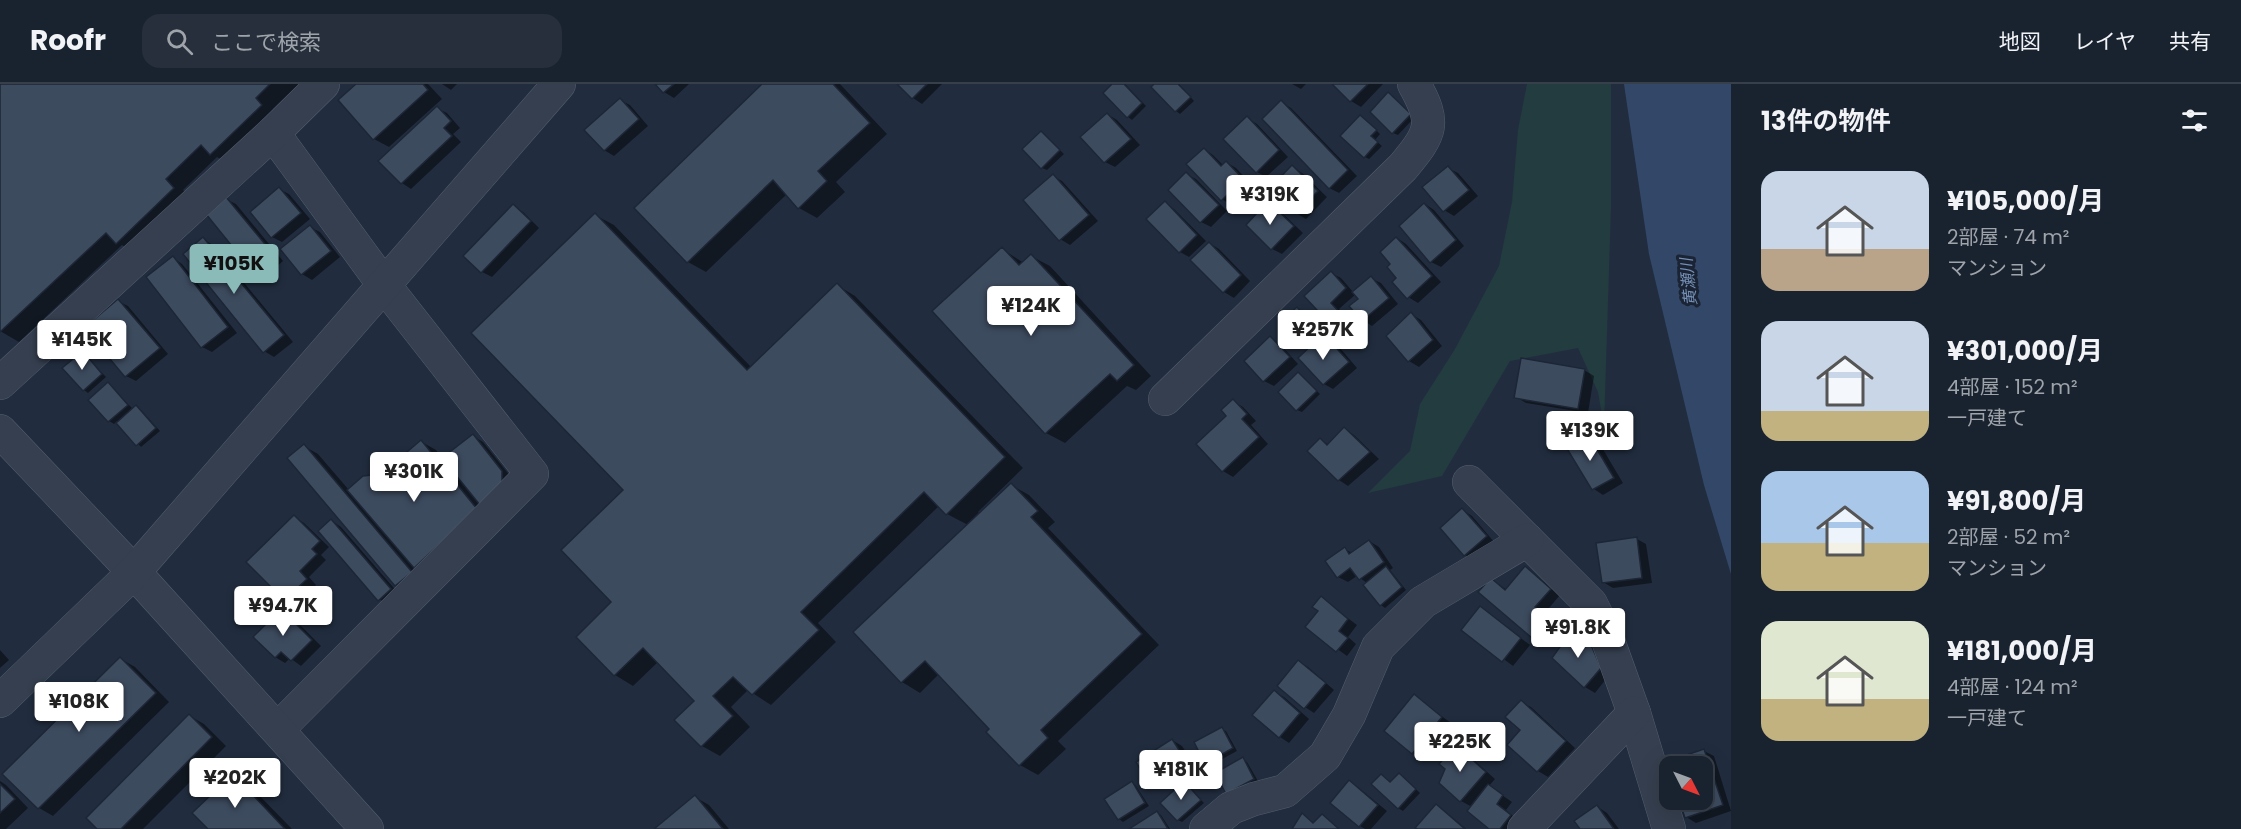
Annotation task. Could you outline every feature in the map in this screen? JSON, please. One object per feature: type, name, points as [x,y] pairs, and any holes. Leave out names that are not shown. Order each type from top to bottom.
[{"type":"street","points":[[0,383],[273,133],[323,84]]},
{"type":"street","points":[[0,701],[134,573],[560,84]]},
{"type":"street","points":[[1165,399],[1403,167],[1424,142],[1430,122],[1422,98],[1414,84]]},
{"type":"street","points":[[273,133],[384,285],[532,474],[278,729]]},
{"type":"street","points":[[0,431],[278,729],[367,829]]},
{"type":"street","points":[[1469,482],[1591,604],[1605,632],[1634,713],[1669,829]]},
{"type":"street","points":[[1206,829],[1231,808],[1285,791],[1325,756],[1349,715],[1378,647],[1423,602],[1527,540]]},
{"type":"street","points":[[1524,829],[1634,713]]},
{"type":"green space","points":[[1527,84],[1611,84],[1611,207],[1604,426],[1598,392],[1578,348],[1510,361],[1442,476],[1368,493],[1410,451],[1420,404],[1455,349],[1499,266],[1512,202],[1518,130]]},
{"type":"water","name":"黄瀬川","points":[[1624,84],[1731,84],[1731,574],[1704,485],[1649,254]]},
{"type":"building","points":[[0,84],[270,84],[256,98],[262,105],[210,155],[201,145],[166,179],[174,188],[116,244],[106,233],[0,332]]},
{"type":"building","points":[[356,84],[423,84],[428,90],[373,140],[338,100]]},
{"type":"building","points":[[655,84],[674,84],[663,93]]},
{"type":"building","points":[[762,84],[833,84],[870,123],[818,171],[827,181],[798,209],[773,180],[687,263],[634,208]]},
{"type":"building","points":[[897,84],[927,84],[912,99]]},
{"type":"building","points":[[1112,84],[1124,84],[1142,103],[1127,118],[1103,93]]},
{"type":"building","points":[[1154,84],[1178,84],[1191,97],[1175,112],[1151,87]]},
{"type":"building","points":[[1332,84],[1368,84],[1350,102]]},
{"type":"building","points":[[1388,92],[1411,114],[1392,134],[1370,112]]},
{"type":"building","points":[[620,98],[639,119],[604,151],[584,130]]},
{"type":"building","points":[[1281,100],[1348,170],[1329,189],[1262,119]]},
{"type":"building","points":[[437,106],[451,121],[444,128],[452,136],[401,184],[378,161]]},
{"type":"building","points":[[1107,113],[1131,139],[1104,163],[1080,137]]},
{"type":"building","points":[[1360,115],[1377,130],[1371,136],[1378,142],[1364,158],[1340,136]]},
{"type":"building","points":[[1247,116],[1279,150],[1256,173],[1223,139]]},
{"type":"building","points":[[1041,131],[1060,150],[1041,169],[1022,149]]},
{"type":"building","points":[[1204,148],[1221,166],[1226,161],[1243,179],[1221,201],[1186,164]]},
{"type":"building","points":[[1292,165],[1318,191],[1295,214],[1269,189]]},
{"type":"building","points":[[1448,166],[1469,190],[1443,212],[1422,187]]},
{"type":"building","points":[[1186,172],[1219,205],[1200,223],[1168,190]]},
{"type":"building","points":[[1053,174],[1089,215],[1059,241],[1023,200]]},
{"type":"building","points":[[279,187],[301,213],[271,238],[250,212]]},
{"type":"building","points":[[226,197],[274,255],[253,272],[206,214]]},
{"type":"building","points":[[1165,201],[1197,235],[1179,253],[1146,219]]},
{"type":"building","points":[[1268,201],[1294,226],[1271,250],[1246,225]]},
{"type":"building","points":[[1424,203],[1456,240],[1430,263],[1399,226]]},
{"type":"building","points":[[513,204],[531,221],[481,273],[463,256]]},
{"type":"building","points":[[595,213],[747,370],[837,283],[1005,457],[946,515],[924,492],[801,612],[819,630],[752,695],[733,677],[713,696],[733,716],[701,747],[674,720],[694,701],[643,648],[614,676],[576,637],[611,602],[561,550],[623,490],[471,333]]},
{"type":"building","points":[[310,225],[331,251],[301,275],[280,249]]},
{"type":"building","points":[[203,237],[284,335],[263,353],[183,254]]},
{"type":"building","points":[[1396,237],[1432,276],[1407,299],[1392,282],[1396,278],[1387,267],[1390,264],[1380,252]]},
{"type":"building","points":[[1209,242],[1241,275],[1223,293],[1190,260]]},
{"type":"building","points":[[1002,247],[1019,265],[1031,254],[1134,365],[1117,381],[1110,374],[1045,434],[932,311]]},
{"type":"building","points":[[173,256],[228,327],[201,348],[146,277]]},
{"type":"building","points":[[1331,271],[1346,288],[1331,303],[1353,327],[1342,337],[1304,296]]},
{"type":"building","points":[[1371,276],[1389,298],[1362,321],[1349,306],[1358,299],[1352,292]]},
{"type":"building","points":[[118,299],[160,348],[125,377],[84,328]]},
{"type":"building","points":[[1297,307],[1316,329],[1299,343],[1280,322]]},
{"type":"building","points":[[1411,312],[1433,340],[1408,362],[1386,336]]},
{"type":"building","points":[[1270,336],[1290,357],[1263,382],[1244,361]]},
{"type":"building","points":[[1316,341],[1322,348],[1330,341],[1349,362],[1323,385],[1298,358]]},
{"type":"building","points":[[83,351],[102,374],[83,391],[62,368]]},
{"type":"building","points":[[1521,358],[1585,369],[1578,409],[1514,398]]},
{"type":"building","points":[[1298,372],[1317,391],[1296,411],[1278,392]]},
{"type":"building","points":[[108,382],[128,405],[108,422],[88,400]]},
{"type":"building","points":[[1233,399],[1247,414],[1242,419],[1259,437],[1222,472],[1196,444],[1226,416],[1221,410]]},
{"type":"building","points":[[136,405],[156,428],[136,446],[116,423]]},
{"type":"building","points":[[1344,427],[1370,452],[1338,481],[1307,451],[1320,438],[1327,445]]},
{"type":"building","points":[[473,434],[502,471],[502,488],[480,505],[442,458]]},
{"type":"building","points":[[1588,434],[1614,478],[1592,490],[1566,447]]},
{"type":"building","points":[[421,440],[477,509],[414,568],[347,490],[363,476],[381,474]]},
{"type":"building","points":[[304,444],[412,572],[395,586],[287,458]]},
{"type":"building","points":[[1011,483],[1038,511],[1031,517],[1142,634],[1041,730],[1048,738],[1019,766],[986,732],[989,729],[925,661],[901,683],[853,632]]},
{"type":"building","points":[[1462,508],[1487,536],[1464,556],[1440,528]]},
{"type":"building","points":[[294,515],[320,541],[312,549],[317,554],[300,571],[307,579],[293,592],[289,588],[281,597],[246,562]]},
{"type":"building","points":[[331,519],[391,589],[378,601],[318,531]]},
{"type":"building","points":[[1637,537],[1642,578],[1602,583],[1596,543]]},
{"type":"building","points":[[1369,540],[1384,562],[1359,580],[1350,568],[1337,578],[1325,561],[1345,547],[1349,554]]},
{"type":"building","points":[[1386,566],[1402,587],[1380,606],[1363,585]]},
{"type":"building","points":[[1525,566],[1551,589],[1535,607],[1548,619],[1532,638],[1478,592],[1491,578],[1505,590]]},
{"type":"building","points":[[1321,596],[1348,619],[1339,631],[1348,638],[1336,652],[1305,627],[1318,611],[1312,607]]},
{"type":"building","points":[[1480,606],[1521,638],[1502,662],[1461,630]]},
{"type":"building","points":[[281,609],[312,640],[291,661],[281,652],[275,658],[253,637]]},
{"type":"building","points":[[1572,630],[1592,647],[1601,668],[1584,688],[1552,658]]},
{"type":"building","points":[[120,657],[156,693],[38,809],[2,774]]},
{"type":"building","points":[[1298,660],[1326,683],[1304,709],[1277,686]]},
{"type":"building","points":[[1274,690],[1300,713],[1279,738],[1252,715]]},
{"type":"building","points":[[1414,694],[1442,717],[1412,754],[1384,731]]},
{"type":"building","points":[[1521,700],[1566,741],[1537,772],[1507,745],[1520,730],[1505,717]]},
{"type":"building","points":[[189,714],[212,737],[121,829],[97,829],[86,818]]},
{"type":"building","points":[[1222,727],[1233,748],[1205,764],[1194,742]]},
{"type":"building","points":[[1172,739],[1186,761],[1150,785],[1136,762]]},
{"type":"building","points":[[1456,745],[1486,772],[1460,802],[1439,783],[1445,769],[1439,764]]},
{"type":"building","points":[[1704,749],[1706,756],[1684,756]]},
{"type":"building","points":[[1243,757],[1254,779],[1226,794],[1215,773]]},
{"type":"building","points":[[1399,773],[1416,789],[1398,809],[1371,784],[1381,774],[1390,782]]},
{"type":"building","points":[[233,774],[285,829],[208,829],[192,813]]},
{"type":"building","points":[[1713,776],[1723,805],[1713,808]]},
{"type":"building","points":[[1349,780],[1378,805],[1359,827],[1330,803]]},
{"type":"building","points":[[1132,781],[1145,803],[1118,820],[1104,799]]},
{"type":"building","points":[[1184,781],[1201,800],[1177,821],[1160,803]]},
{"type":"building","points":[[0,784],[15,799],[0,813]]},
{"type":"building","points":[[1488,784],[1503,795],[1497,804],[1511,815],[1500,829],[1489,829],[1467,811]]},
{"type":"building","points":[[695,795],[723,829],[654,829]]},
{"type":"building","points":[[1436,804],[1465,829],[1415,828]]},
{"type":"building","points":[[1597,805],[1614,829],[1580,829],[1574,821]]},
{"type":"building","points":[[1682,810],[1708,810],[1685,818]]},
{"type":"building","points":[[1157,811],[1168,829],[1129,829]]},
{"type":"building","points":[[1302,813],[1313,823],[1322,814],[1339,829],[1292,829]]}]
